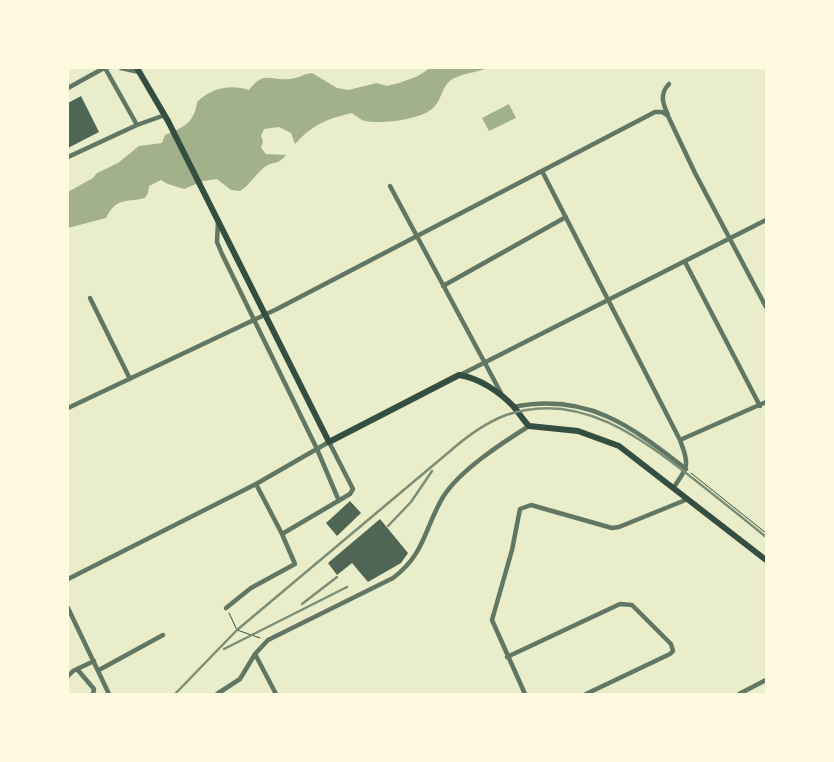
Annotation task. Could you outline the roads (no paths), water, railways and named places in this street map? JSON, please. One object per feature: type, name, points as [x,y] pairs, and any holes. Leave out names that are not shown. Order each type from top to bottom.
[{"type":"main road","points":[[139,69],[212,207],[329,442],[459,375],[485,384],[503,397],[529,426],[578,431],[605,439],[635,456],[766,560]]},
{"type":"street","points":[[68,88],[104,68],[137,125]]},
{"type":"street","points":[[121,68],[139,69]]},
{"type":"street","points":[[669,84],[664,89],[662,101],[668,116],[695,173],[766,307]]},
{"type":"street","points":[[68,408],[254,320],[655,112],[662,112],[668,116]]},
{"type":"street","points":[[68,158],[137,125],[166,118]]},
{"type":"street","points":[[542,171],[680,440],[685,456],[686,469],[674,487]]},
{"type":"street","points":[[390,186],[503,397]]},
{"type":"street","points":[[443,286],[566,217]]},
{"type":"street","points":[[218,220],[217,242],[222,254],[317,449],[338,501]]},
{"type":"street","points":[[459,375],[766,220]]},
{"type":"street","points":[[685,262],[760,406]]},
{"type":"street","points":[[90,298],[130,379]]},
{"type":"street","points":[[513,407],[544,402],[590,409],[626,424],[686,469]]},
{"type":"street","points":[[680,440],[766,402]]},
{"type":"street","points":[[217,694],[240,679],[255,654],[268,640],[393,578],[406,568],[418,551],[449,490],[470,469],[529,426]]},
{"type":"street","points":[[68,579],[256,484],[329,442],[353,489],[350,494],[282,534]]},
{"type":"street","points":[[226,608],[250,588],[296,564],[256,484]]},
{"type":"street","points":[[525,694],[499,640],[492,620],[493,610],[506,571],[522,506],[531,505],[612,528],[619,527],[688,499]]},
{"type":"street","points":[[507,657],[620,604],[632,606],[671,644],[673,651],[586,694]]},
{"type":"street","points":[[68,608],[109,694]]},
{"type":"street","points":[[99,670],[163,635]]},
{"type":"street","points":[[255,654],[276,694]]},
{"type":"street","points":[[68,676],[77,669],[94,661]]},
{"type":"street","points":[[77,669],[94,689],[93,694]]},
{"type":"street","points":[[739,694],[766,680]]},
{"type":"railway","points":[[175,694],[237,630],[462,441],[483,426],[506,415],[533,409],[559,409],[584,414],[608,422],[631,434],[653,449],[766,537]]},
{"type":"railway","points":[[388,526],[411,502],[432,471]]},
{"type":"railway","points":[[302,604],[337,577]]},
{"type":"railway","points":[[224,649],[347,587]]}]
